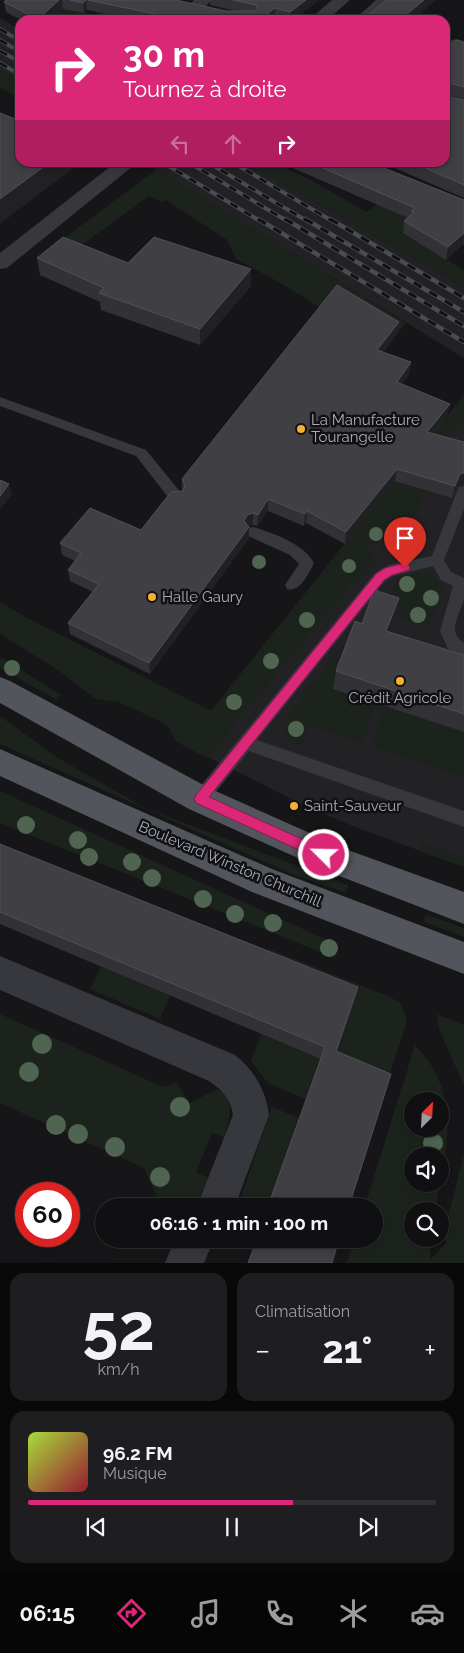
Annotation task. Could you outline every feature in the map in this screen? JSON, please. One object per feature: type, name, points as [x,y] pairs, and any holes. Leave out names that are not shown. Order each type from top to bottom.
[{"type":"main road","points":[[0,688],[200,799],[340,862],[464,908]]},
{"type":"main road","name":"Boulevard Winston Churchill","points":[[0,762],[263,881],[464,958]]},
{"type":"street","points":[[324,15],[342,0]]},
{"type":"street","points":[[368,15],[386,0]]},
{"type":"street","points":[[176,4],[203,7]]},
{"type":"street","points":[[450,46],[456,44],[464,46]]},
{"type":"street","points":[[0,263],[123,167]]},
{"type":"street","points":[[0,973],[222,1068],[241,1084],[249,1099],[251,1115],[219,1198]]},
{"type":"street","points":[[184,1263],[192,1248]]},
{"type":"lane","points":[[0,401],[141,453],[177,498]]},
{"type":"lane","points":[[437,560],[464,491]]},
{"type":"lane","points":[[254,532],[296,551],[307,563],[292,585]]},
{"type":"lane","points":[[437,560],[446,576],[463,585],[447,627],[447,634],[451,642],[464,650]]},
{"type":"lane","points":[[200,799],[380,577],[389,571],[437,560]]},
{"type":"lane","points":[[246,743],[464,819]]},
{"type":"shaded area","points":[[63,8],[95,15],[55,15]]},
{"type":"shaded area","points":[[100,11],[119,15],[95,15]]},
{"type":"shaded area","points":[[0,18],[15,27],[15,80],[0,71]]},
{"type":"shaded area","points":[[0,71],[15,80],[15,97],[0,87]]},
{"type":"shaded area","points":[[153,167],[255,167],[464,288],[464,358]]},
{"type":"shaded area","points":[[255,167],[283,167],[303,176],[367,212],[380,202],[414,220],[403,233],[464,270],[464,288]]},
{"type":"shaded area","points":[[157,169],[406,323],[397,334],[326,311],[236,259],[227,240],[166,200],[162,202],[149,196],[68,255],[51,248]]},
{"type":"shaded area","points":[[464,395],[464,867],[355,827],[305,806],[184,745]]},
{"type":"shaded area","points":[[464,395],[464,420],[451,435],[412,521],[404,530],[367,547],[377,562],[348,588],[207,758],[177,742],[169,728],[158,720],[118,702],[96,699],[55,668],[0,634],[0,602],[31,620],[211,711]]},
{"type":"shaded area","points":[[429,571],[444,587],[427,628],[371,608],[403,576]]},
{"type":"shaded area","points":[[344,643],[350,646],[376,703],[362,743],[310,725],[301,746],[286,741],[287,720],[294,707]]},
{"type":"shaded area","points":[[0,657],[61,695],[57,700],[0,668]]},
{"type":"shaded area","points":[[385,706],[464,732],[464,777],[371,746]]},
{"type":"shaded area","points":[[0,716],[58,758],[147,809],[348,885],[346,893],[292,874],[0,744]]},
{"type":"shaded area","points":[[0,791],[338,945],[335,958],[0,823]]},
{"type":"shaded area","points":[[422,842],[464,857],[464,867],[420,851]]},
{"type":"shaded area","points":[[425,914],[464,928],[464,937],[424,922]]},
{"type":"shaded area","points":[[269,949],[400,1002],[407,1021],[386,1086],[332,1063],[263,964]]},
{"type":"shaded area","points":[[101,966],[170,996],[160,1019],[90,989]]},
{"type":"shaded area","points":[[0,1014],[163,1087],[176,1082],[190,1103],[217,1089],[227,1098],[230,1110],[224,1137],[212,1133],[196,1172],[208,1178],[201,1194],[197,1198],[157,1198],[144,1168],[0,1103]]},
{"type":"shaded area","points":[[436,1014],[464,1025],[464,1086],[439,1029]]},
{"type":"shaded area","points":[[261,1034],[322,1059],[308,1100],[268,1083],[251,1061]]},
{"type":"shaded area","points":[[415,1045],[430,1064],[442,1092],[404,1092],[404,1138],[447,1138],[446,1147],[404,1147],[404,1192],[438,1192],[437,1202],[404,1202],[404,1247],[430,1247],[430,1260],[442,1247],[449,1247],[449,1214],[464,1153],[464,1263],[347,1263],[352,1248],[383,1248],[383,1198],[367,1198]]},
{"type":"shaded area","points":[[272,1107],[301,1119],[273,1198],[241,1198]]},
{"type":"building","points":[[6,0],[59,0],[42,15],[30,15],[4,2]]},
{"type":"building","points":[[70,0],[86,0],[83,3]]},
{"type":"building","points":[[88,0],[176,0],[226,11],[256,11],[258,10],[256,5],[233,0],[306,0],[290,12],[275,8],[266,15],[160,15]]},
{"type":"building","points":[[387,0],[424,0],[406,15],[368,15]]},
{"type":"building","points":[[456,40],[464,43],[464,87],[450,83],[450,47]]},
{"type":"building","points":[[450,97],[464,100],[464,185],[423,167],[450,167]]},
{"type":"building","points":[[0,113],[15,119],[15,167],[43,167],[0,199]]},
{"type":"building","points":[[321,167],[382,167],[464,200],[464,233],[448,247],[404,221],[414,212],[411,211],[415,208]]},
{"type":"building","points":[[63,237],[128,263],[154,237],[251,269],[200,329],[99,293],[104,288],[37,258]]},
{"type":"building","points":[[337,285],[399,322],[377,350],[411,362],[397,382],[450,404],[427,432],[464,442],[464,473],[460,474],[455,486],[397,469],[346,532],[307,511],[305,514],[268,499],[258,515],[253,513],[247,515],[244,521],[249,527],[149,663],[68,623],[99,584],[68,570],[81,553],[60,543],[90,508],[141,530],[171,492],[183,491],[185,485],[182,479]]},
{"type":"building","points":[[0,480],[9,484],[0,496]]},
{"type":"building","points":[[374,590],[399,598],[386,631],[464,655],[464,714],[336,671],[355,621],[362,624]]},
{"type":"building","points":[[0,844],[358,987],[336,1051],[391,1074],[352,1198],[271,1198],[325,1047],[0,912]]},
{"type":"building","points":[[254,1248],[336,1248],[332,1263],[248,1263]]},
{"type":"railway","points":[[0,29],[15,38]]},
{"type":"railway","points":[[0,40],[15,49]]},
{"type":"railway","points":[[0,51],[15,59]]},
{"type":"railway","points":[[0,63],[15,72]]},
{"type":"railway","points":[[170,167],[260,221]]},
{"type":"railway","points":[[196,167],[287,221]]},
{"type":"railway","points":[[215,167],[307,221]]},
{"type":"railway","points":[[240,167],[332,221]]},
{"type":"railway","points":[[258,219],[464,342]]},
{"type":"railway","points":[[285,219],[464,326]]},
{"type":"railway","points":[[305,219],[464,312]]},
{"type":"railway","points":[[330,219],[464,298]]},
{"type":"place","name":"La Manufacture Tourangelle","points":[[301,429]]},
{"type":"place","name":"Halle Gaury","points":[[152,597]]},
{"type":"place","name":"Crédit Agricole","points":[[400,681]]},
{"type":"place","name":"Saint-Sauveur","points":[[294,806]]},
{"type":"route","points":[[324,855],[200,799],[380,577],[389,571],[405,568]]}]
